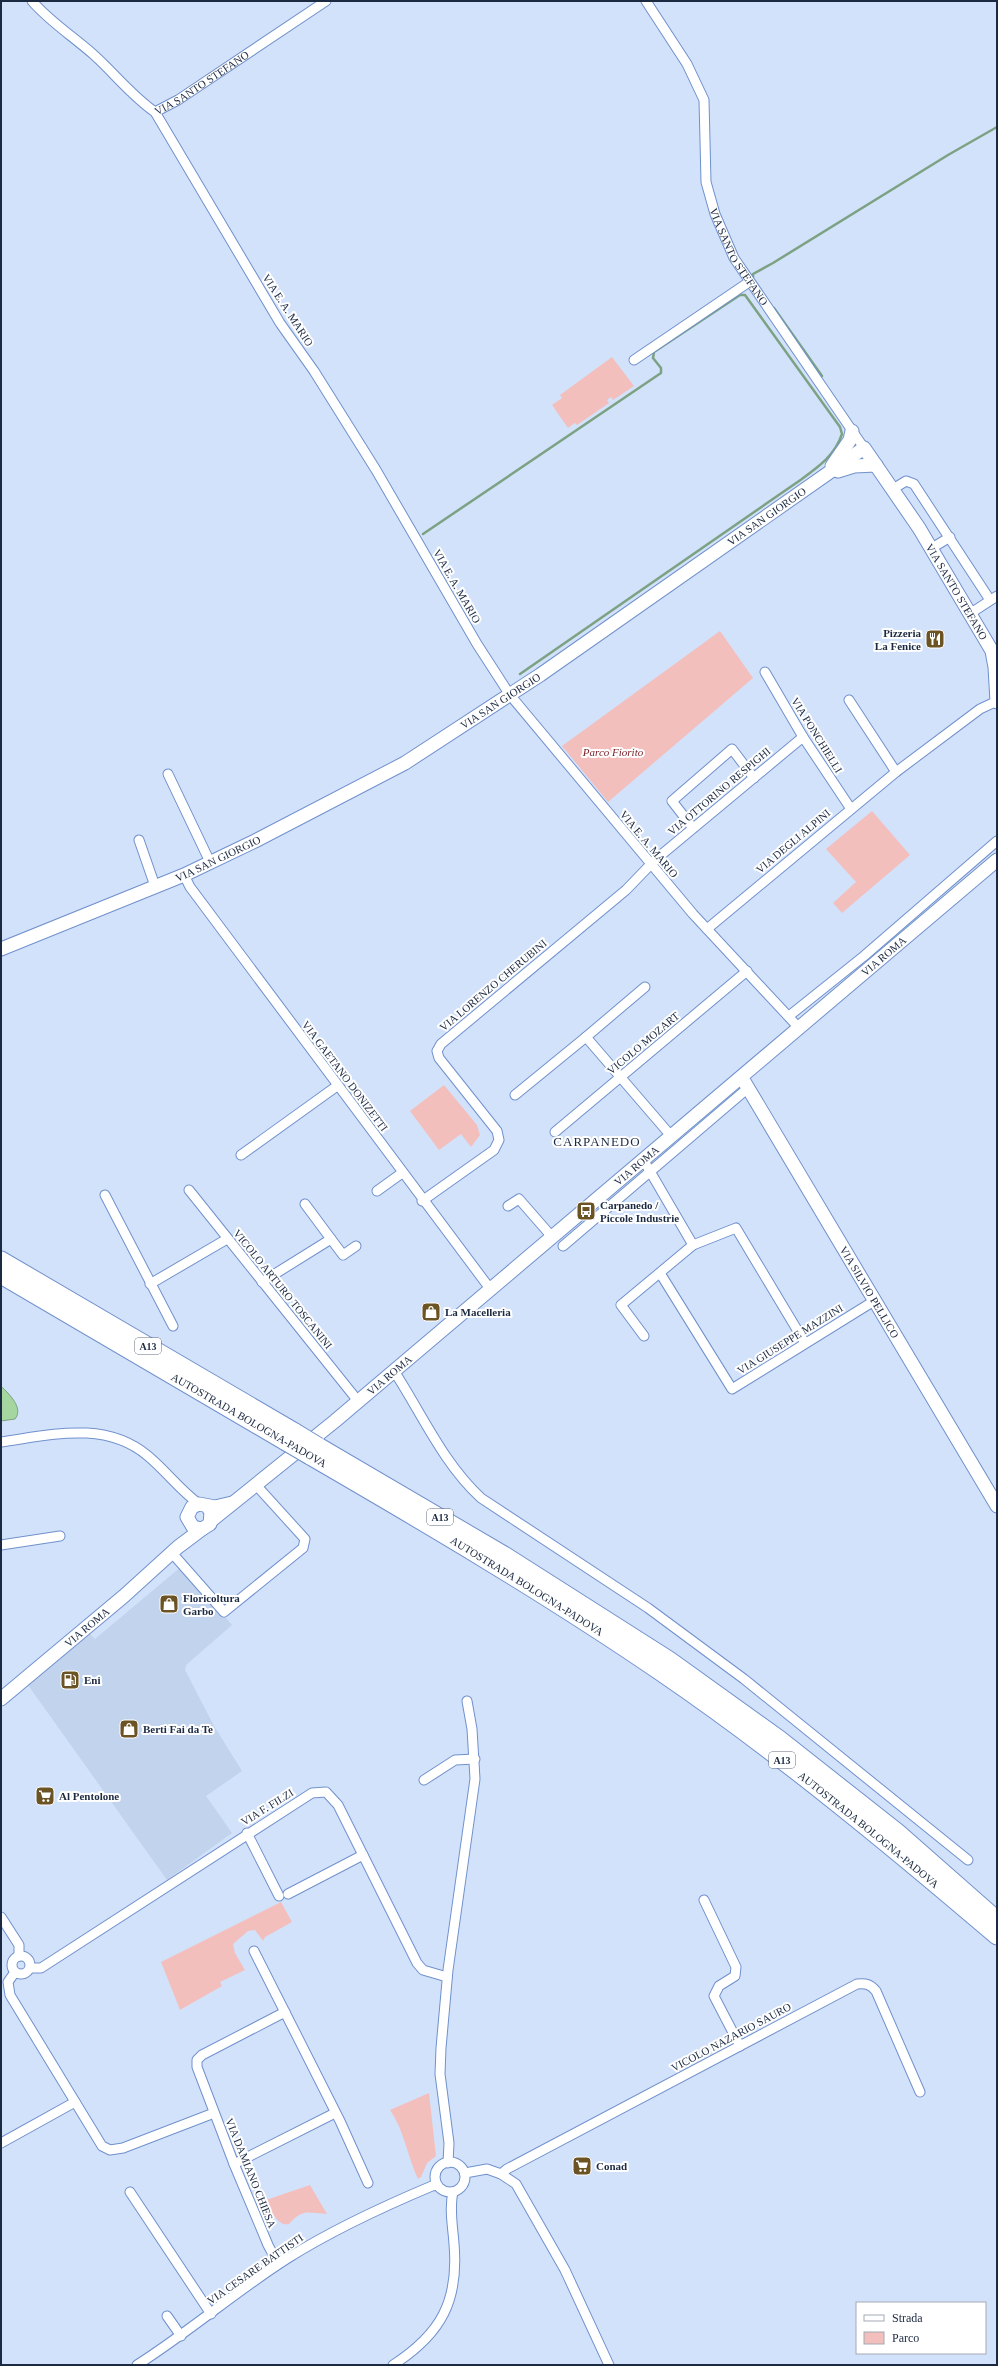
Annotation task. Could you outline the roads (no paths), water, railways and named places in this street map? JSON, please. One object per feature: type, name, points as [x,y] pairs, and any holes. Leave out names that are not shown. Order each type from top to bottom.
[{"type":"highway","name":"AUTOSTRADA BOLOGNA-PADOVA","points":[[1,1260],[290,1437]]},
{"type":"highway","name":"AUTOSTRADA BOLOGNA-PADOVA","points":[[1,1275],[314,1451],[504,1555],[668,1660],[778,1739],[891,1827],[997,1920]]},
{"type":"highway","name":"AUTOSTRADA BOLOGNA-PADOVA","points":[[314,1451],[554,1600],[663,1673],[770,1751],[892,1847],[997,1936]]},
{"type":"street","name":"VIA SANTO STEFANO","points":[[32,1],[45,15],[84,45],[135,96],[155,112],[178,100],[326,1]]},
{"type":"street","name":"VIA SANTO STEFANO","points":[[646,1],[687,64],[704,100],[706,170],[710,198],[732,252],[749,282],[893,489],[932,548],[971,613],[992,651],[995,667],[997,702]]},
{"type":"street","name":"VIA E. A. MARIO","points":[[155,112],[280,323],[314,371],[376,470],[477,644],[510,695],[707,929],[747,970],[800,1029]]},
{"type":"street","points":[[634,360],[749,282]]},
{"type":"street","name":"VIA SAN GIORGIO","points":[[823,476],[843,452],[852,431]]},
{"type":"street","name":"VIA SAN GIORGIO","points":[[1,949],[184,875],[309,814],[405,763],[510,695],[864,448]]},
{"type":"street","name":"VIA SAN GIORGIO","points":[[823,476],[854,466],[876,465]]},
{"type":"street","name":"VIA SANTO STEFANO","points":[[893,489],[906,481],[914,484],[950,537]]},
{"type":"street","points":[[932,548],[950,537],[994,598],[971,613]]},
{"type":"street","name":"VIA PONCHIELLI","points":[[765,672],[803,737],[851,809]]},
{"type":"street","points":[[849,700],[896,772]]},
{"type":"street","name":"VIA DEGLI ALPINI","points":[[707,929],[896,772],[980,709],[997,702]]},
{"type":"street","name":"VIA OTTORINO RESPIGHI","points":[[652,865],[693,828],[803,737]]},
{"type":"street","points":[[693,828],[672,801],[732,749],[754,778]]},
{"type":"street","points":[[168,774],[210,862]]},
{"type":"street","points":[[139,840],[155,886]]},
{"type":"street","name":"VIA ROMA","points":[[789,1016],[864,956],[997,841]]},
{"type":"street","name":"VIA ROMA","points":[[1,1699],[175,1550],[236,1502],[553,1238],[647,1166],[745,1083],[800,1029],[997,860]]},
{"type":"street","name":"VIA LORENZO CHERUBINI","points":[[422,1201],[494,1150],[499,1140],[497,1131],[438,1058],[437,1051],[441,1044],[626,890],[652,865]]},
{"type":"street","name":"VIA GAETANO DONIZETTI","points":[[184,875],[190,887],[422,1201],[491,1290]]},
{"type":"street","name":"VICOLO MOZART","points":[[555,1132],[621,1078],[747,970]]},
{"type":"street","points":[[515,1095],[645,987]]},
{"type":"street","points":[[586,1037],[672,1137]]},
{"type":"street","name":"VIA ROMA","points":[[564,1246],[647,1166],[672,1137],[745,1083]]},
{"type":"street","name":"VIA SILVIO PELLICO","points":[[745,1083],[997,1506]]},
{"type":"street","points":[[241,1155],[337,1086]]},
{"type":"street","points":[[647,1166],[693,1245]]},
{"type":"street","points":[[377,1191],[402,1173]]},
{"type":"street","name":"VICOLO ARTURO TOSCANINI","points":[[189,1190],[358,1401]]},
{"type":"street","points":[[105,1194],[150,1284],[174,1326]]},
{"type":"street","points":[[508,1206],[519,1199],[553,1238]]},
{"type":"street","points":[[305,1204],[342,1255],[356,1246]]},
{"type":"street","points":[[644,1336],[621,1305],[693,1245],[736,1228],[806,1343]]},
{"type":"street","points":[[150,1284],[227,1239]]},
{"type":"street","points":[[262,1282],[331,1239]]},
{"type":"street","name":"VIA GIUSEPPE MAZZINI","points":[[660,1273],[732,1389],[874,1301]]},
{"type":"street","points":[[394,1371],[448,1459],[466,1483],[481,1498],[648,1608],[744,1679],[968,1860]]},
{"type":"street","points":[[1,1442],[66,1432],[111,1435],[124,1440],[146,1455],[177,1486],[211,1512],[207,1525],[193,1527],[187,1517],[186,1504],[177,1486]]},
{"type":"street","points":[[175,1550],[224,1612],[303,1548],[305,1539],[256,1485]]},
{"type":"street","name":"VIA ROMA","points":[[203,1505],[222,1506],[236,1502]]},
{"type":"street","points":[[187,1517],[192,1507],[203,1505]]},
{"type":"street","name":"VIA ROMA","points":[[175,1550],[187,1528],[187,1517]]},
{"type":"street","points":[[1,1545],[60,1536]]},
{"type":"street","points":[[448,2162],[460,2166],[466,2179],[462,2188],[453,2192],[444,2191],[437,2185],[437,2171],[448,2162],[449,2142],[440,2074],[447,1977],[473,1798],[475,1759],[467,1701]]},
{"type":"street","points":[[424,1780],[455,1760],[475,1759]]},
{"type":"street","name":"VIA F. FILZI","points":[[30,1968],[40,1968],[66,1953],[247,1833],[312,1792],[326,1792],[338,1806],[417,1963],[423,1970],[447,1977]]},
{"type":"street","points":[[247,1833],[279,1896]]},
{"type":"street","points":[[288,1894],[363,1855]]},
{"type":"street","points":[[704,1900],[736,1967],[735,1976],[719,1986],[714,1996],[740,2046]]},
{"type":"street","points":[[1,1917],[19,1944],[19,1956],[13,1962],[15,1972],[23,1974],[30,1968],[29,1960],[19,1956]]},
{"type":"street","points":[[254,1951],[335,2113],[368,2183]]},
{"type":"street","name":"VIA DAMIANO CHIESA","points":[[15,1972],[8,1982],[10,1994],[95,2138],[102,2146],[110,2150],[123,2148],[214,2113]]},
{"type":"street","name":"VICOLO NAZARIO SAURO","points":[[501,2174],[507,2169],[857,1984],[865,1983],[876,1991],[920,2092]]},
{"type":"street","name":"VIA DAMIANO CHIESA","points":[[278,2264],[268,2245],[198,2075],[197,2060],[202,2055],[285,2012]]},
{"type":"street","points":[[1,2143],[75,2102]]},
{"type":"street","points":[[234,2164],[335,2113]]},
{"type":"street","points":[[465,2174],[487,2170],[501,2174],[516,2184],[530,2205],[565,2270],[609,2365]]},
{"type":"street","name":"VIA CESARE BATTISTI","points":[[137,2365],[181,2336],[278,2264],[351,2221],[437,2185]]},
{"type":"street","points":[[130,2192],[211,2314]]},
{"type":"street","points":[[393,2365],[420,2344],[434,2329],[450,2301],[455,2282],[456,2263],[452,2210],[453,2192]]},
{"type":"street","points":[[167,2316],[181,2336]]},
{"type":"waterway","points":[[753,278],[753,274],[948,155],[997,127]]},
{"type":"waterway","points":[[423,534],[661,373],[661,368],[653,358],[654,352],[740,295],[745,295],[840,427],[842,434],[839,442],[825,461],[799,481],[520,674]]},
{"type":"waterway","points":[[774,308],[822,376]]},
{"type":"place","name":"Pizzeria La Fenice","points":[[935,639]]},
{"type":"place","name":"Carpanedo / Piccole Industrie","points":[[586,1211]]},
{"type":"place","name":"La Macelleria","points":[[431,1312]]},
{"type":"place","name":"Floricoltura Garbo","points":[[169,1604]]},
{"type":"place","name":"Eni","points":[[70,1680]]},
{"type":"place","name":"Berti Fai da Te","points":[[129,1729]]},
{"type":"place","name":"Al Pentolone","points":[[45,1796]]},
{"type":"place","name":"Conad","points":[[582,2166]]},
{"type":"district","name":"CARPANEDO","points":[[597,1141]]},
{"type":"park label","name":"Parco Fiorito","points":[[613,752]]}]
